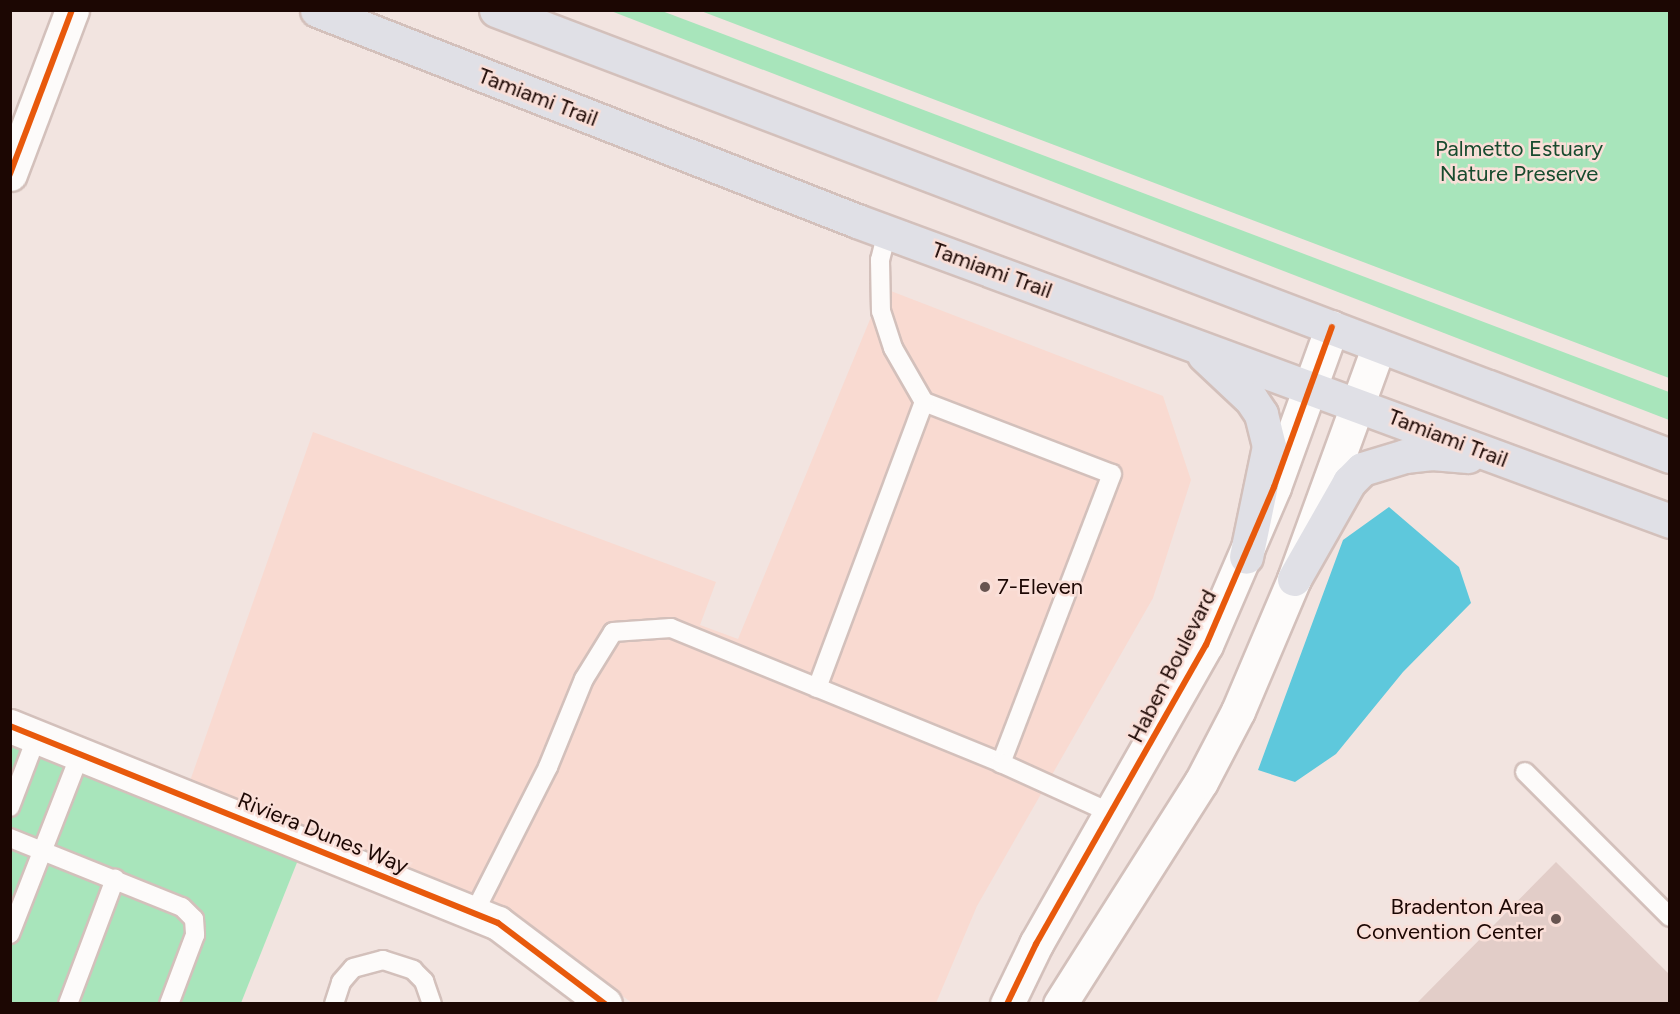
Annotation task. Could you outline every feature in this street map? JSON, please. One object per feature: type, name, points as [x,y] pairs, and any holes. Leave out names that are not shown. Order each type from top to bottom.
[{"type":"highway","name":"Tamiami Trail","points":[[317,10],[887,232],[1358,403],[1670,521]]},
{"type":"highway","points":[[496,10],[1670,456]]},
{"type":"highway","points":[[1186,340],[1223,370],[1261,414],[1269,446],[1246,557]]},
{"type":"highway","points":[[1294,579],[1349,482],[1362,469],[1381,461],[1432,453],[1503,459]]},
{"type":"street","points":[[10,174],[72,10]]},
{"type":"street","name":"Haben Boulevard","points":[[1007,1004],[1111,813],[1197,664],[1246,557],[1332,327]]},
{"type":"street","points":[[1060,1004],[1201,782],[1238,711],[1294,579],[1379,346]]},
{"type":"street","name":"Riviera Dunes Way","points":[[23,731],[498,923],[605,1004]]},
{"type":"lane","points":[[887,232],[880,260],[881,310],[893,348],[924,402],[1112,474],[1001,763]]},
{"type":"lane","points":[[817,688],[924,402]]},
{"type":"lane","points":[[474,913],[548,766],[584,679],[613,632],[671,628],[1001,763],[1111,813]]},
{"type":"lane","points":[[10,807],[23,731]]},
{"type":"lane","points":[[10,934],[80,754]]},
{"type":"lane","points":[[1526,772],[1670,917]]},
{"type":"lane","points":[[10,838],[182,907],[194,919],[195,934],[169,1004]]},
{"type":"lane","points":[[68,1004],[115,879]]},
{"type":"lane","points":[[334,1004],[341,982],[353,968],[383,960],[413,970],[424,981],[432,1004]]},
{"type":"shaded area","points":[[883,288],[1163,396],[1191,480],[1153,598],[977,906],[936,1003],[632,1003],[509,911],[190,781],[313,432],[716,582],[700,625],[738,639]]},
{"type":"green space","points":[[611,11],[662,11],[1669,392],[1669,420]]},
{"type":"green space","name":"Palmetto Estuary Nature Preserve","points":[[701,11],[1669,11],[1669,378],[1582,345]]},
{"type":"green space","points":[[10,743],[298,860],[241,1003],[11,1003]]},
{"type":"water","points":[[1389,507],[1459,567],[1471,603],[1403,672],[1336,754],[1295,782],[1258,770],[1343,540]]},
{"type":"building","name":"Bradenton Area Convention Center","points":[[1556,862],[1670,975],[1670,1004],[1416,1004]]},
{"type":"cycle path","points":[[10,174],[72,10]]},
{"type":"cycle path","points":[[1007,1004],[1036,944],[1206,645],[1274,487],[1332,327]]},
{"type":"cycle path","points":[[10,726],[498,923],[605,1004]]},
{"type":"place","name":"7-Eleven","points":[[985,587]]},
{"type":"place","name":"Bradenton Area Convention Center","points":[[1556,919]]}]
